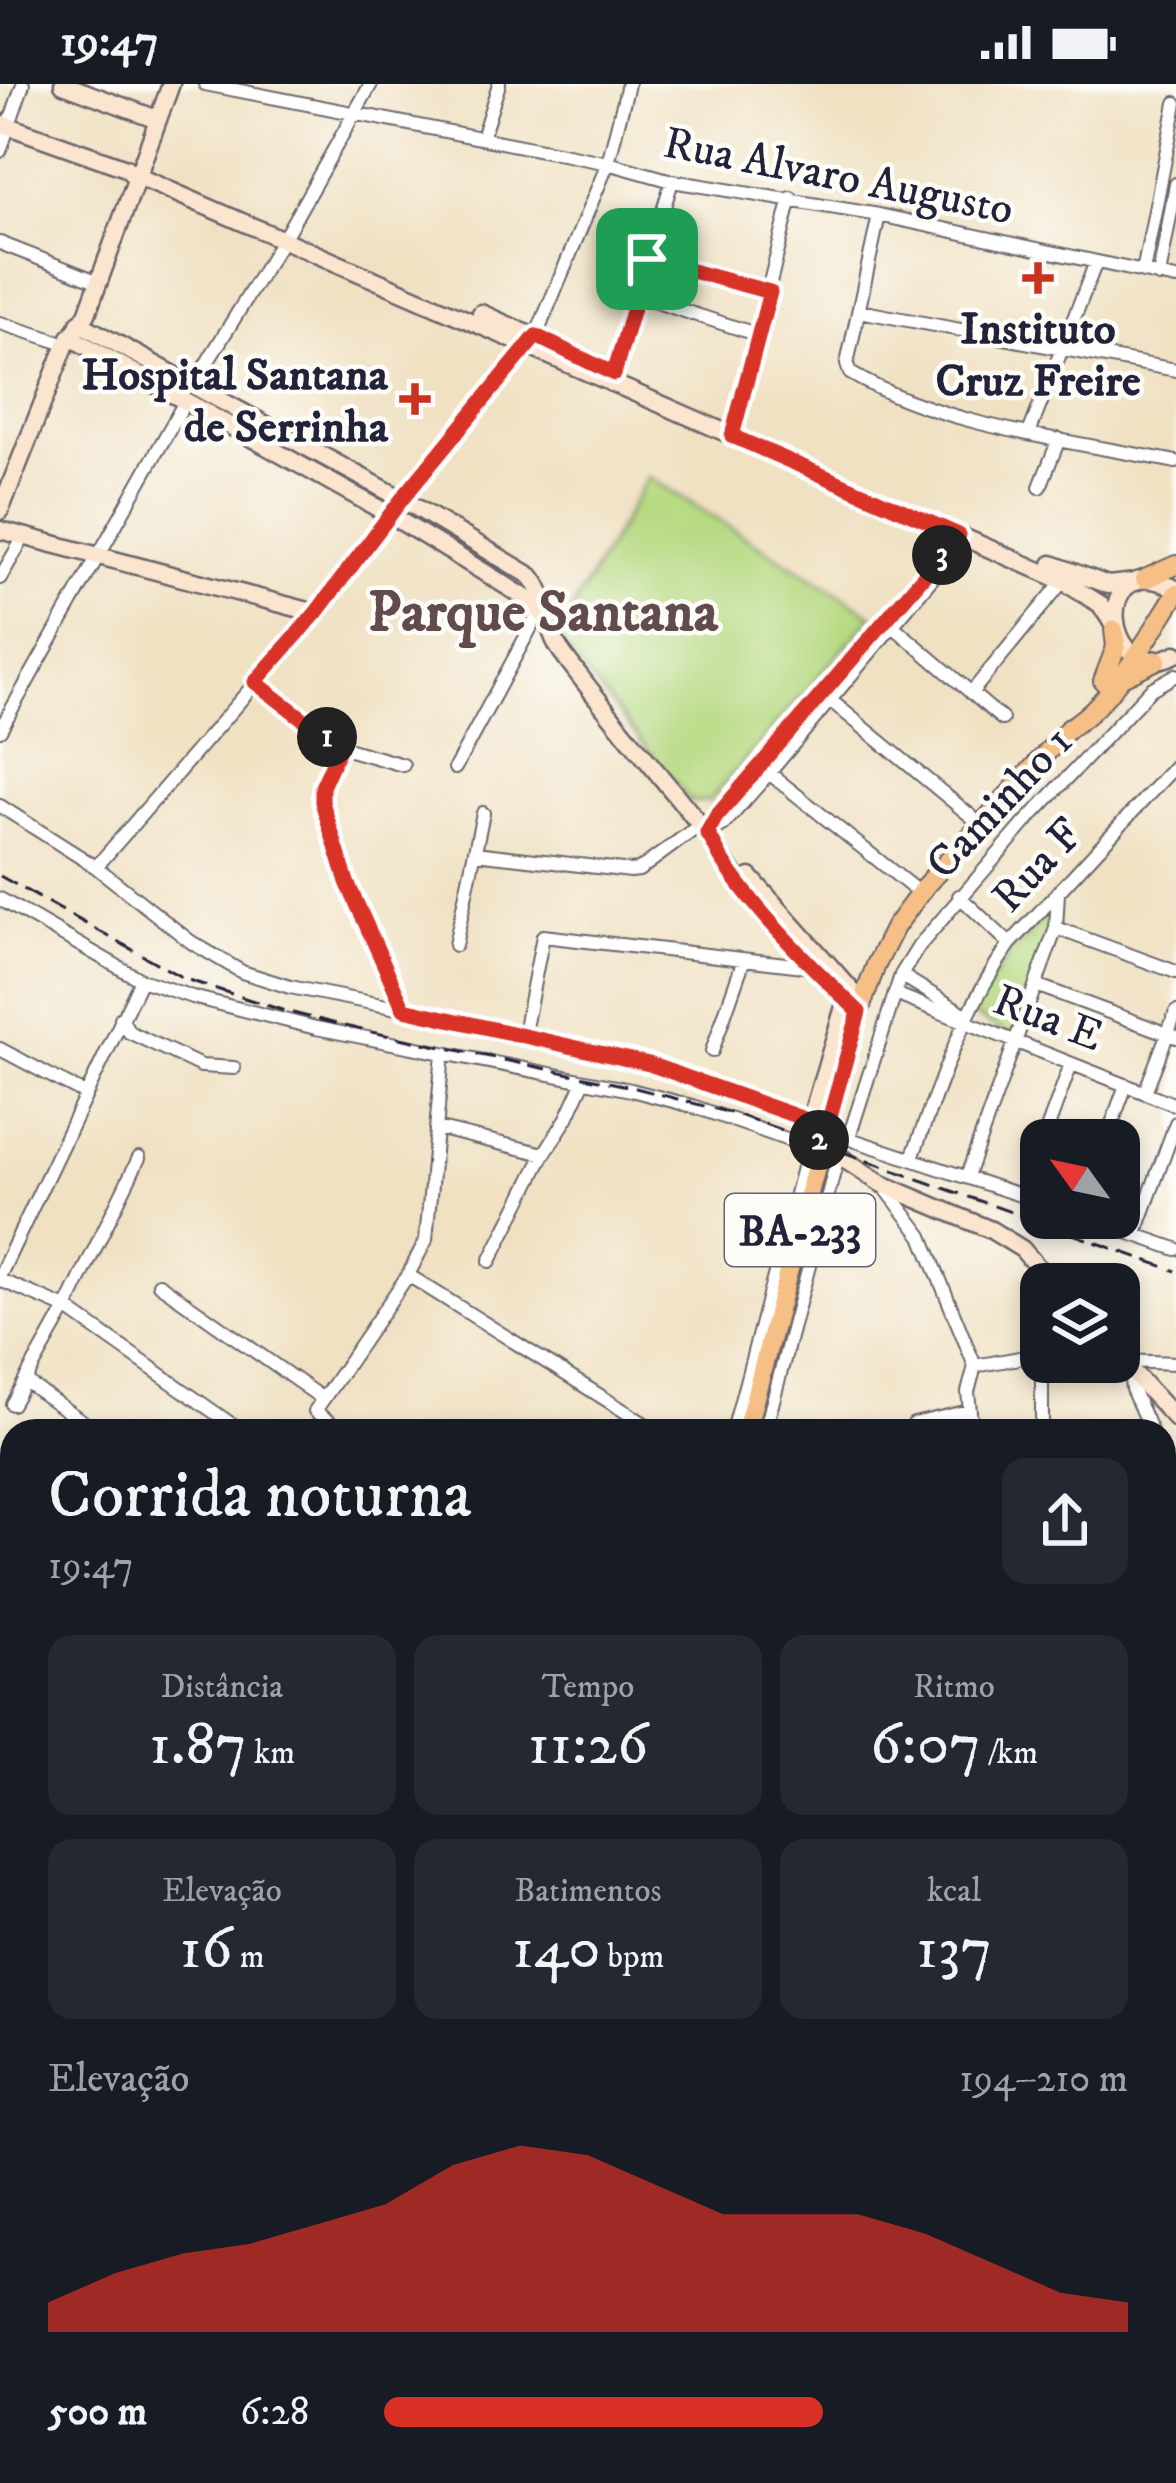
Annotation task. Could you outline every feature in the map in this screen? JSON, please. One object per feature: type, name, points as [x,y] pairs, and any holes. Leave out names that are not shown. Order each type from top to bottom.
[{"type":"main road","points":[[1141,581],[1176,565]]},
{"type":"main road","name":"BA-233","points":[[749,1419],[854,1006],[895,927],[926,885],[1107,684],[1174,586]]},
{"type":"main road","points":[[1107,684],[1116,647],[1114,627]]},
{"type":"main road","points":[[1107,684],[1127,673],[1170,662]]},
{"type":"street","points":[[0,151],[4,125],[23,84]]},
{"type":"street","points":[[63,84],[157,119]]},
{"type":"street","points":[[0,511],[171,84]]},
{"type":"street","name":"Rua Alvaro Augusto","points":[[205,84],[608,163],[672,181],[879,215],[1176,279]]},
{"type":"street","points":[[0,730],[371,84]]},
{"type":"street","points":[[482,138],[500,84]]},
{"type":"street","points":[[96,867],[316,613],[532,341],[608,163],[628,84]]},
{"type":"street","points":[[1143,272],[1176,103]]},
{"type":"street","points":[[4,125],[136,170],[286,233],[964,535],[1063,581],[1100,604],[1133,651],[1170,662]]},
{"type":"street","points":[[612,380],[672,181]]},
{"type":"street","points":[[1159,276],[1176,184]]},
{"type":"street","points":[[734,431],[791,198]]},
{"type":"street","points":[[879,215],[847,369],[856,377],[931,407],[1029,433],[1176,462]]},
{"type":"street","points":[[0,243],[95,281]]},
{"type":"street","points":[[647,259],[770,292]]},
{"type":"street","points":[[1029,433],[1096,262]]},
{"type":"street","points":[[637,296],[759,335]]},
{"type":"street","points":[[859,311],[1176,370]]},
{"type":"street","points":[[0,323],[72,335],[402,499],[531,576],[556,645],[618,728],[726,849],[812,967],[854,1006]]},
{"type":"street","points":[[190,392],[543,610]]},
{"type":"street","points":[[1040,487],[1059,439]]},
{"type":"street","points":[[0,530],[316,613]]},
{"type":"street","points":[[964,535],[1120,587],[1141,581],[1174,586]]},
{"type":"street","points":[[476,853],[631,871],[724,824],[964,535]]},
{"type":"street","points":[[708,834],[716,817],[964,535]]},
{"type":"street","points":[[0,578],[24,537]]},
{"type":"street","points":[[971,693],[1063,581]]},
{"type":"street","points":[[1114,627],[1118,599],[1141,581]]},
{"type":"street","points":[[455,768],[543,610]]},
{"type":"street","points":[[893,626],[1002,719]]},
{"type":"street","name":"Caminho 1","points":[[849,1137],[898,985],[919,946],[959,896],[1151,689],[1170,662]]},
{"type":"street","points":[[255,682],[340,747],[403,765]]},
{"type":"street","points":[[830,700],[972,817]]},
{"type":"street","points":[[340,747],[322,787],[322,802],[347,882],[404,1009]]},
{"type":"street","name":"Rua F","points":[[912,1158],[965,1018],[1010,944],[1176,765]]},
{"type":"street","points":[[769,773],[913,888]]},
{"type":"street","points":[[0,806],[96,867],[191,942],[242,972],[290,987],[649,1064],[821,1142],[882,1184],[991,1230],[1022,1249],[1034,1263]]},
{"type":"street","points":[[455,946],[483,813]]},
{"type":"street","points":[[967,1176],[1056,928],[1058,892]]},
{"type":"street","points":[[959,896],[1010,944]]},
{"type":"street","points":[[0,899],[141,980],[259,1016],[692,1106],[821,1142],[849,1137],[1020,1195]]},
{"type":"street","points":[[768,907],[854,1006]]},
{"type":"street","points":[[1056,928],[1176,972]]},
{"type":"street","points":[[524,1034],[543,936],[812,967]]},
{"type":"street","points":[[712,1051],[743,962]]},
{"type":"street","name":"Rua E","points":[[876,965],[898,985],[1013,1042],[1176,1105]]},
{"type":"street","points":[[141,980],[0,1278],[65,1308],[224,1419]]},
{"type":"street","points":[[1036,985],[1172,1035]]},
{"type":"street","points":[[767,1419],[821,1142],[854,1006]]},
{"type":"street","points":[[1145,1092],[1172,1035],[1176,1012]]},
{"type":"street","points":[[121,1016],[129,1033],[201,1066],[234,1068]]},
{"type":"street","points":[[0,1049],[85,1094]]},
{"type":"street","points":[[323,1419],[315,1414],[319,1405],[408,1275],[426,1240],[443,1053]]},
{"type":"street","points":[[1051,1119],[1071,1064]]},
{"type":"street","points":[[490,1262],[583,1083]]},
{"type":"street","points":[[1114,1119],[1126,1084]]},
{"type":"street","points":[[1140,1221],[1176,1123]]},
{"type":"street","points":[[436,1128],[544,1154]]},
{"type":"street","points":[[738,1419],[821,1142]]},
{"type":"street","points":[[13,1404],[140,1158]]},
{"type":"street","points":[[882,1184],[922,1236],[975,1366],[968,1382],[970,1419]]},
{"type":"street","points":[[1140,1237],[1176,1249]]},
{"type":"street","points":[[408,1275],[637,1419]]},
{"type":"street","points":[[158,1284],[319,1405]]},
{"type":"street","points":[[975,1366],[1020,1361]]},
{"type":"street","points":[[1140,1362],[1176,1363]]},
{"type":"street","points":[[1140,1380],[1176,1419]]},
{"type":"street","points":[[25,1381],[79,1419]]},
{"type":"street","points":[[1041,1383],[1042,1419]]},
{"type":"street","points":[[1130,1383],[1146,1419]]},
{"type":"street","points":[[935,1419],[969,1411]]},
{"type":"green space","points":[[648,477],[873,615],[709,801],[691,802],[561,643],[559,632]]},
{"type":"green space","points":[[1045,917],[1056,923],[1013,1037],[970,1013],[1011,951]]},
{"type":"railway","points":[[0,876],[185,979],[357,1029],[632,1087],[742,1116],[1176,1271]]},
{"type":"place","name":"Instituto Cruz Freire","points":[[1038,278]]},
{"type":"place","name":"Hospital Santana de Serrinha","points":[[415,399]]},
{"type":"district","name":"Parque Santana","points":[[543,610]]},
{"type":"route","points":[[647,259],[770,292],[732,436],[959,535],[707,833],[764,911],[859,1012],[822,1145],[810,1121],[707,1082],[649,1064],[404,1009],[347,882],[322,802],[322,787],[340,747],[255,682],[316,613],[536,336],[614,374],[647,259]]}]
